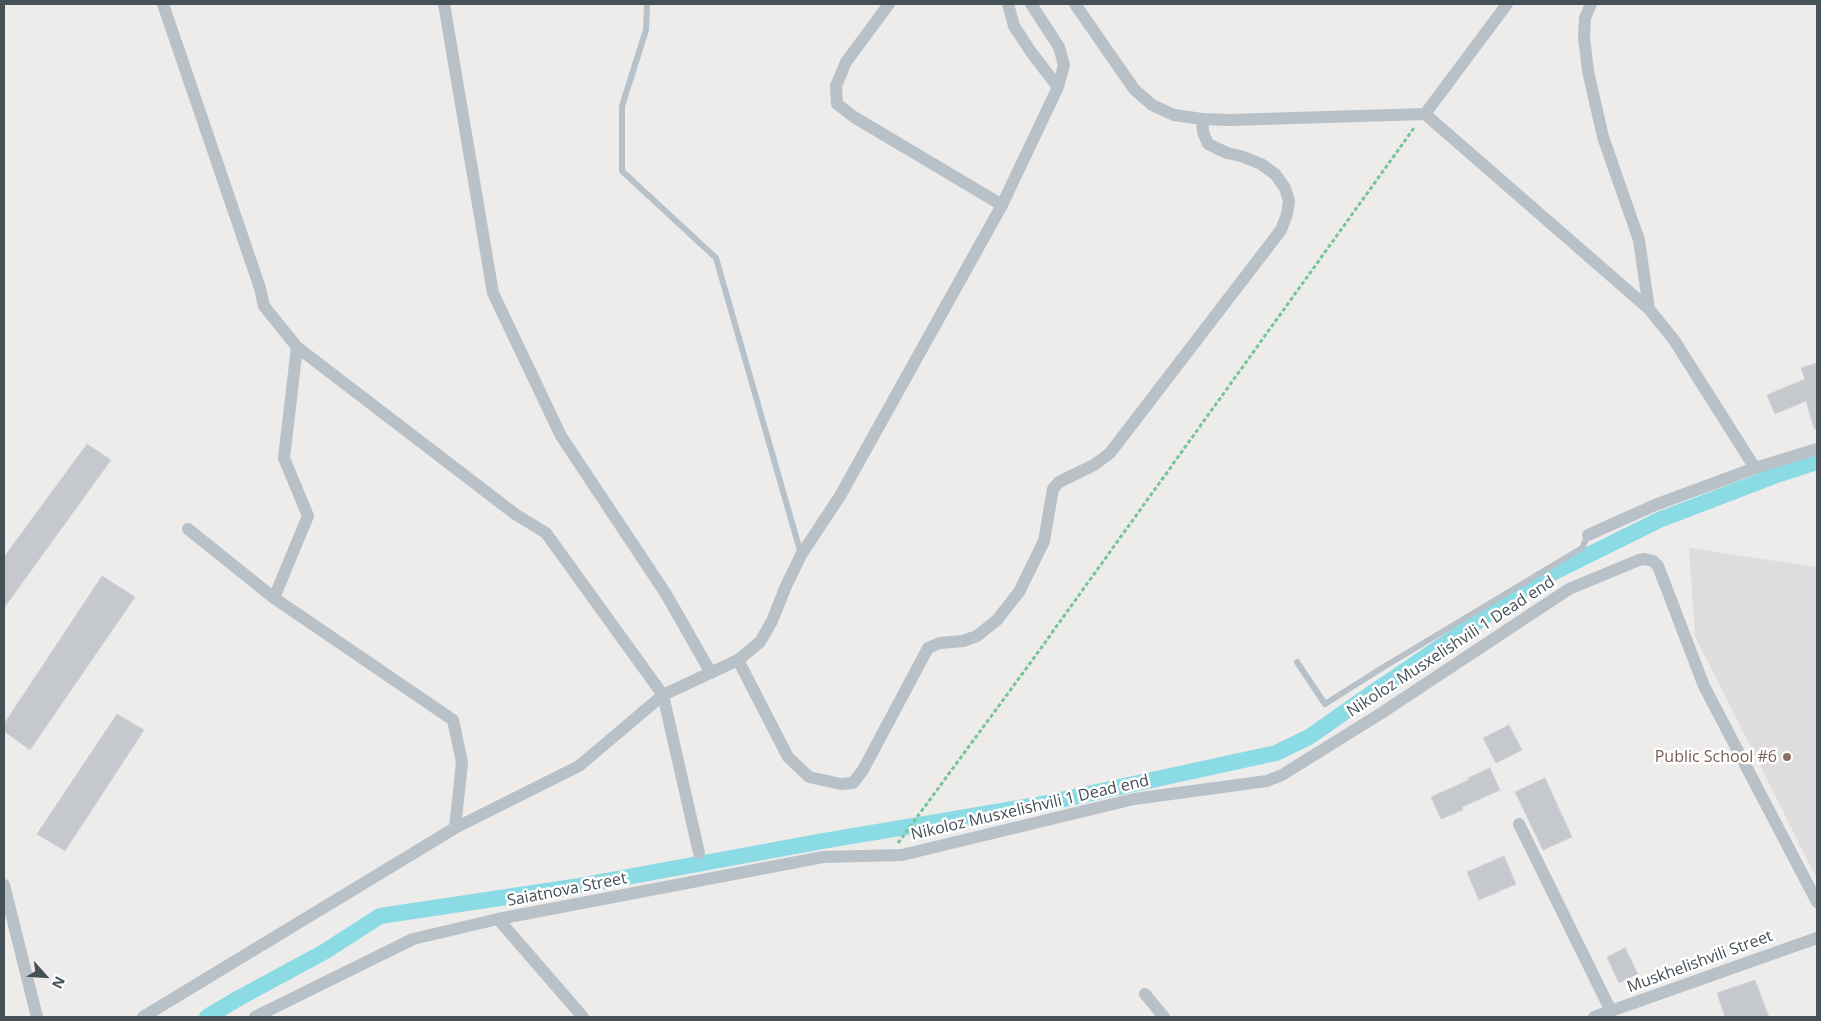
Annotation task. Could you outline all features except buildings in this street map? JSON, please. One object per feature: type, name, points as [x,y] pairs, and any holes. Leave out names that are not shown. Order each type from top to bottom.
[{"type":"street","points":[[163,4],[260,288],[264,306],[297,346],[515,514],[546,533],[663,696],[699,853]]},
{"type":"street","points":[[444,4],[493,293],[561,436],[666,594],[711,673]]},
{"type":"street","points":[[889,4],[846,62],[836,86],[837,104],[854,117],[1002,205]]},
{"type":"street","points":[[1008,4],[1014,26],[1058,87]]},
{"type":"street","points":[[143,1017],[455,828],[579,766],[663,696],[738,660],[760,642],[772,621],[801,555],[840,496],[1002,205],[1058,87],[1064,65],[1059,47],[1031,4]]},
{"type":"street","points":[[1075,4],[1134,90],[1152,105],[1174,115],[1202,119],[1424,114],[1649,309],[1674,340],[1755,468]]},
{"type":"street","points":[[1424,114],[1507,4]]},
{"type":"street","points":[[1591,4],[1586,18],[1584,37],[1588,71],[1603,137],[1638,240],[1649,309]]},
{"type":"street","points":[[738,660],[788,757],[809,777],[841,784],[854,783],[863,770],[928,648],[940,643],[963,641],[977,636],[997,620],[1019,592],[1044,541],[1053,489],[1059,482],[1094,465],[1110,453],[1281,230],[1287,214],[1289,201],[1285,188],[1275,174],[1261,164],[1227,153],[1208,144],[1203,132],[1202,119]]},
{"type":"street","points":[[274,598],[308,516],[284,458],[297,346]]},
{"type":"street","points":[[1588,535],[1655,505],[1755,468],[1817,448]]},
{"type":"street","points":[[188,530],[274,598],[453,720],[462,762],[455,828]]},
{"type":"street","name":"Nikoloz Musxelishvili 1 Dead end","points":[[898,851],[1134,799],[1268,781],[1282,775],[1380,714],[1569,589],[1639,560],[1646,559],[1653,561],[1658,566],[1704,686],[1817,902]]},
{"type":"street","points":[[1519,824],[1612,1011]]},
{"type":"street","name":"Saiatnova Street","points":[[255,1017],[413,939],[498,919],[823,857],[898,851]]},
{"type":"street","points":[[4,885],[37,1017]]},
{"type":"street","points":[[498,919],[583,1017]]},
{"type":"street","name":"Muskhelishvili Street","points":[[1594,1017],[1817,938]]},
{"type":"street","points":[[1144,994],[1164,1017]]},
{"type":"lane","points":[[647,4],[646,30],[622,106],[622,171],[716,258],[801,555]]},
{"type":"lane","points":[[1297,662],[1324,704],[1582,548],[1588,535]]},
{"type":"path","points":[[898,851],[937,789],[1031,662],[1424,114]]},
{"type":"shaded area","name":"Public School #6","points":[[1689,548],[1817,567],[1817,879],[1695,636]]},
{"type":"waterway","points":[[207,1017],[324,952],[380,916],[573,887],[823,841],[1037,805],[1276,753],[1309,737],[1540,579],[1659,520],[1774,476],[1817,462]]},
{"type":"place","name":"Public School #6","points":[[1787,757]]}]
